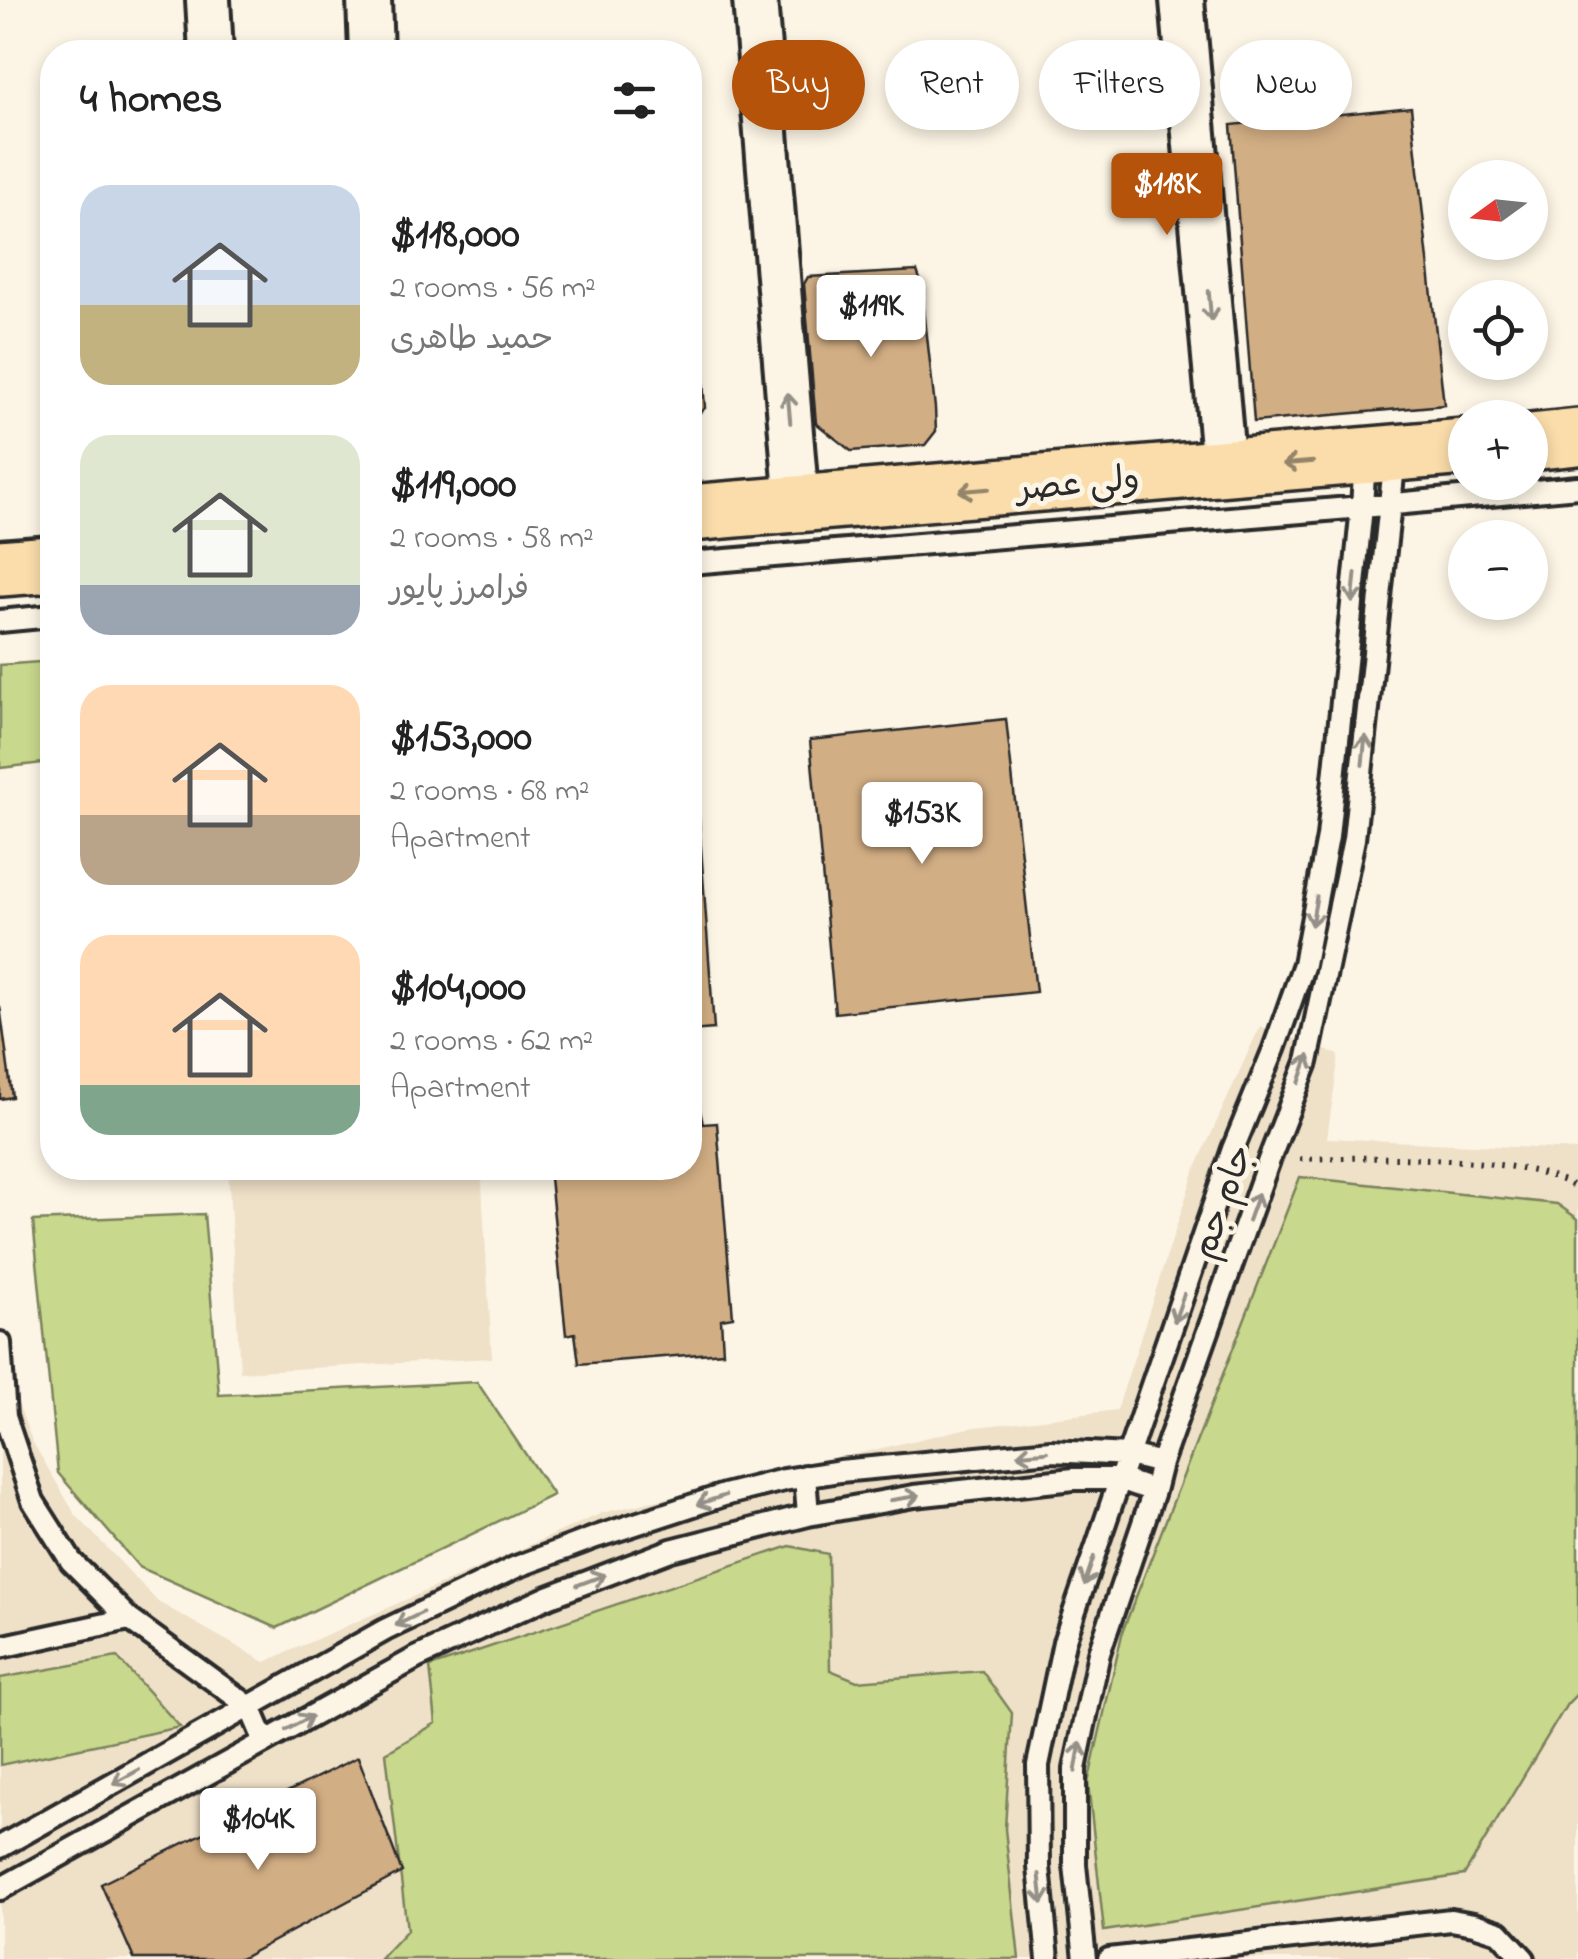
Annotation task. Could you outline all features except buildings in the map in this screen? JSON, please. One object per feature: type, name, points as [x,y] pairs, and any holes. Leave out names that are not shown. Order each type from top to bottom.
[{"type":"main road","points":[[1548,440],[1578,437]]},
{"type":"main road","name":"ولی عصر","points":[[702,512],[1224,470],[1378,480],[1448,453]]},
{"type":"main road","points":[[0,568],[40,565]]},
{"type":"street","points":[[208,0],[210,40]]},
{"type":"street","points":[[369,0],[371,40]]},
{"type":"street","points":[[755,0],[796,505]]},
{"type":"street","points":[[1182,0],[1224,470]]},
{"type":"lane","points":[[702,562],[1378,480],[1578,486]]},
{"type":"lane","name":"جام جم","points":[[1048,1959],[1039,1867],[1038,1765],[1064,1642],[1233,1150],[1304,964],[1328,837],[1378,480]]},
{"type":"lane","name":"جام جم","points":[[1084,1959],[1075,1865],[1074,1769],[1100,1652],[1161,1464],[1307,1062],[1354,839],[1378,480]]},
{"type":"lane","points":[[0,621],[40,617]]},
{"type":"lane","points":[[1328,837],[1354,839]]},
{"type":"lane","points":[[0,1342],[5,1418],[33,1501],[71,1561],[129,1619],[250,1706],[264,1742]]},
{"type":"lane","points":[[0,1847],[385,1630],[516,1567],[596,1536],[724,1495],[805,1476],[871,1467],[1051,1451],[1129,1455],[1161,1464]]},
{"type":"lane","points":[[805,1476],[808,1515]]},
{"type":"lane","points":[[0,1889],[416,1658],[548,1597],[671,1550],[808,1515],[914,1496],[1074,1478],[1120,1479],[1154,1490]]},
{"type":"lane","points":[[0,1647],[129,1619]]},
{"type":"lane","points":[[1109,1959],[1452,1920],[1499,1932],[1524,1959]]},
{"type":"path","points":[[1269,1160],[1508,1164],[1569,1182],[1578,1189]]},
{"type":"shaded area","points":[[1260,1026],[1339,1055],[1327,1138],[1578,1150],[1578,1959],[0,1959],[0,1355],[32,1441],[75,1514],[158,1602],[265,1662],[602,1513],[968,1428],[1117,1410],[1194,1172]]},
{"type":"shaded area","points":[[229,1180],[482,1180],[492,1358],[240,1372]]},
{"type":"green space","points":[[40,662],[40,763],[0,768],[0,665]]},
{"type":"green space","points":[[1300,1177],[1557,1204],[1578,1219],[1578,1693],[1567,1704],[1464,1875],[1104,1931],[1088,1783],[1123,1630]]},
{"type":"green space","points":[[204,1214],[219,1395],[477,1382],[553,1495],[277,1628],[139,1567],[58,1473],[33,1221]]},
{"type":"green space","points":[[790,1546],[828,1554],[830,1670],[857,1681],[982,1671],[1012,1713],[1005,1829],[1019,1959],[380,1959],[407,1930],[386,1753],[436,1723],[430,1667]]},
{"type":"green space","points":[[117,1657],[180,1727],[0,1765],[0,1678]]}]
